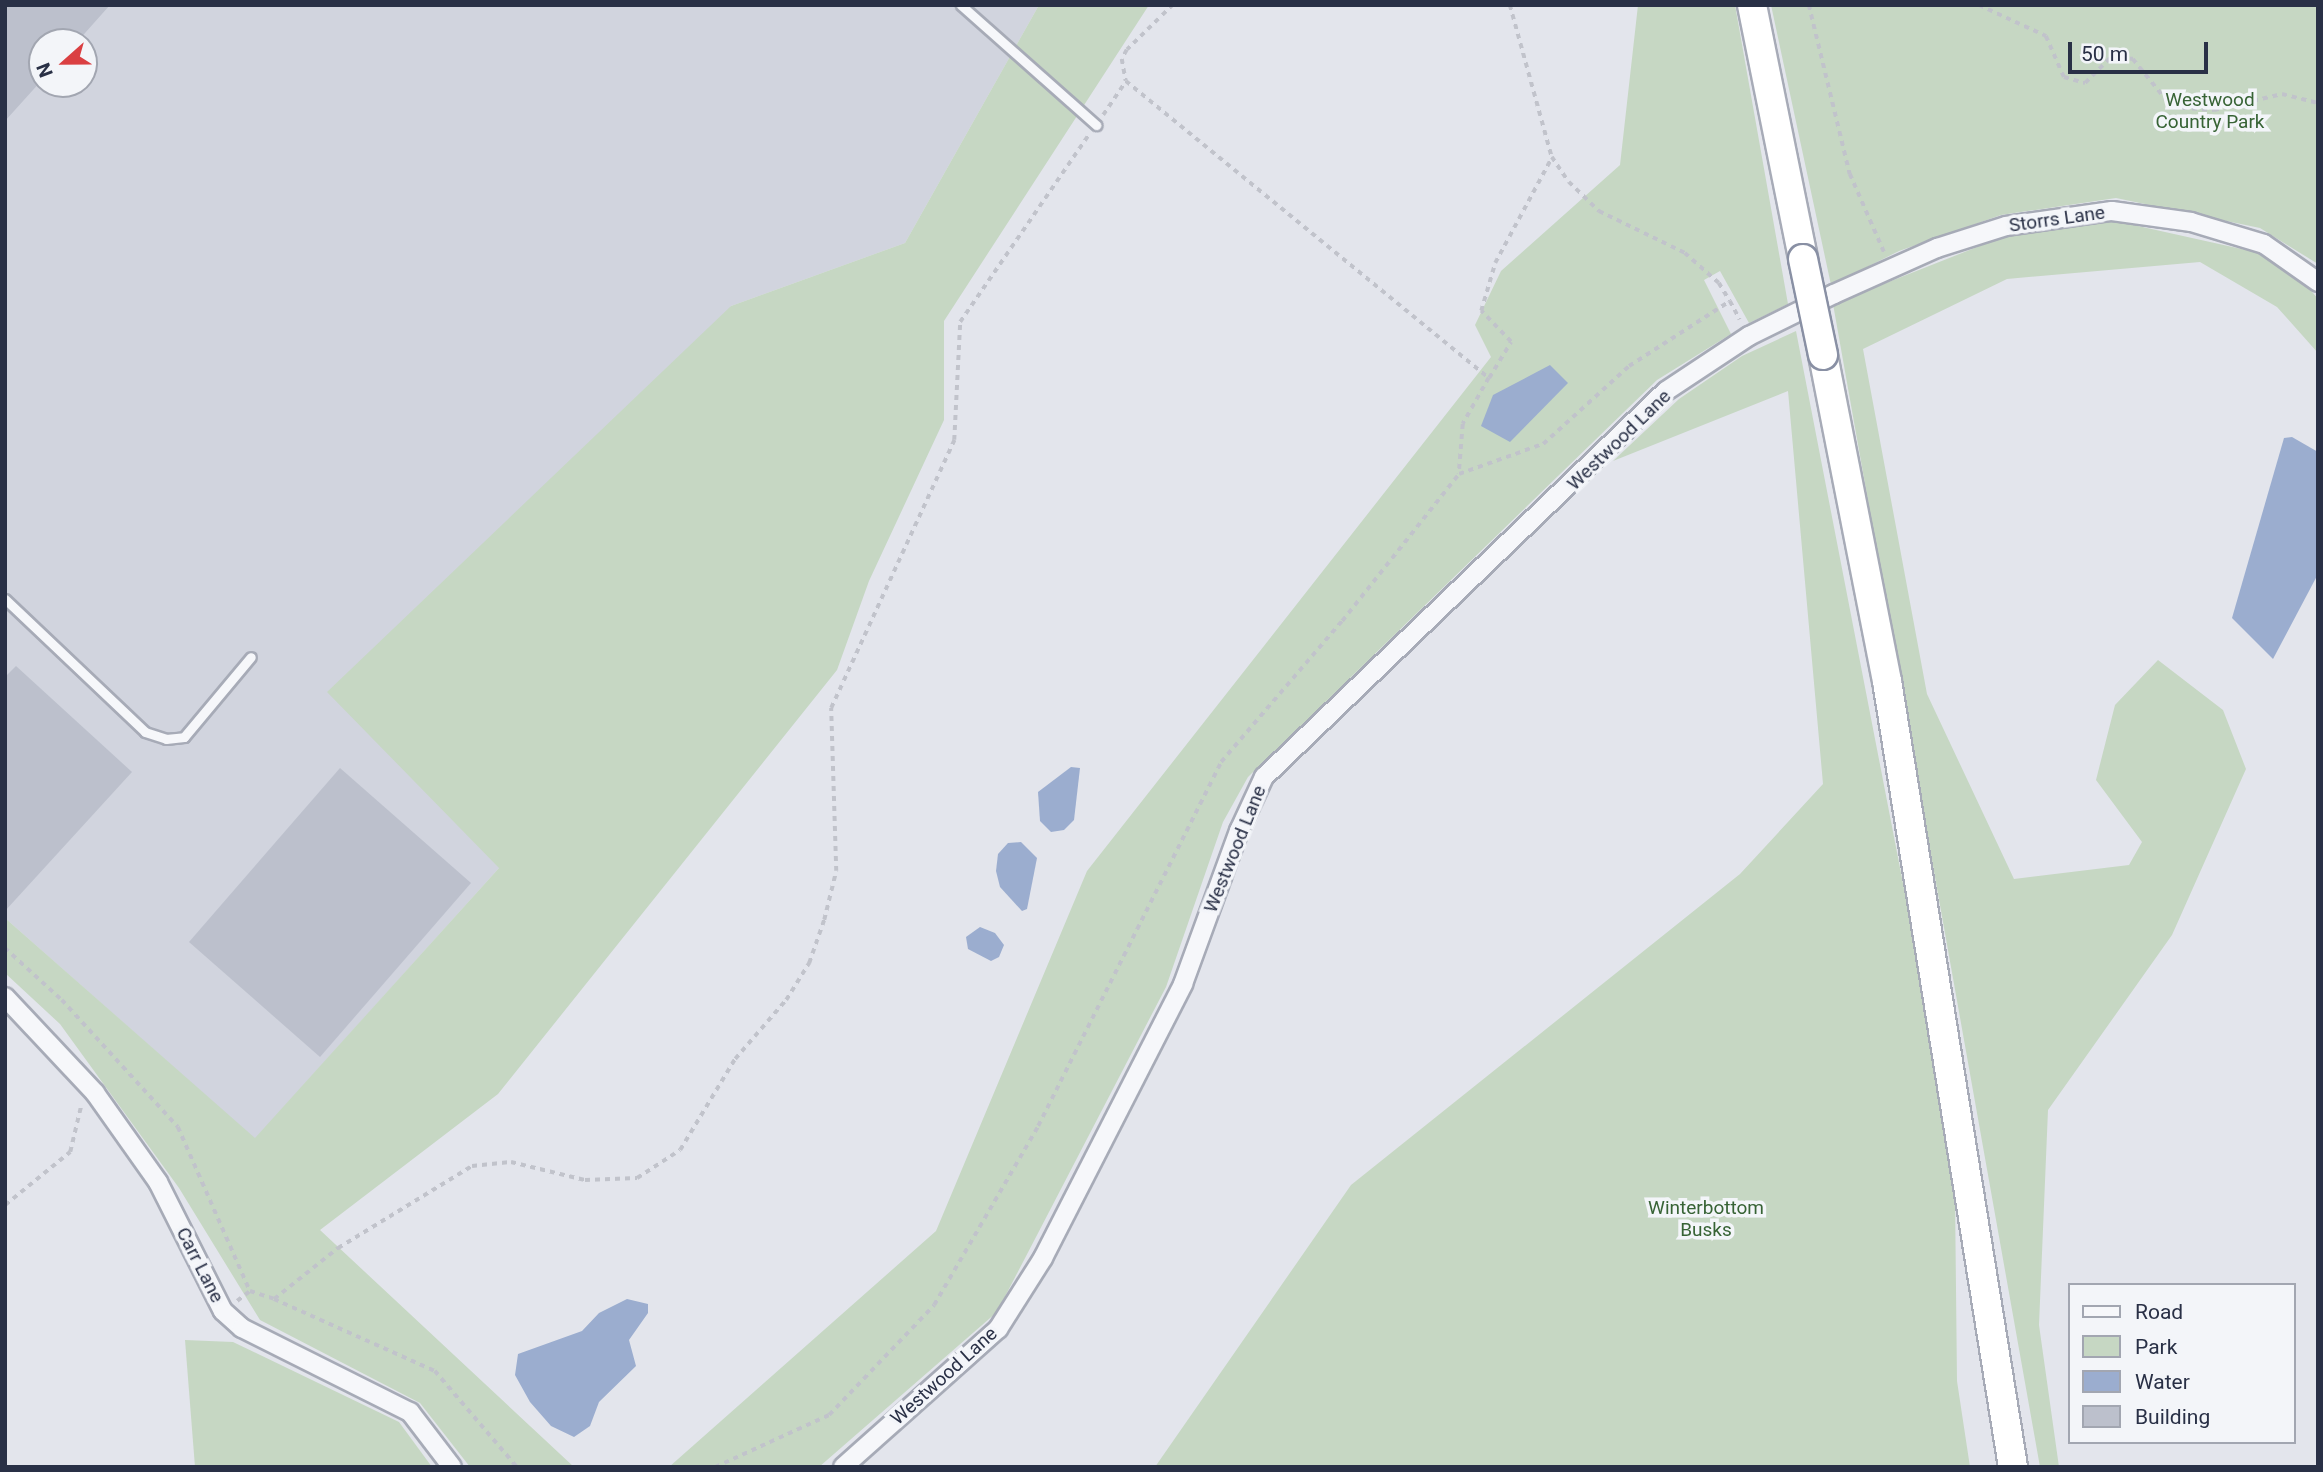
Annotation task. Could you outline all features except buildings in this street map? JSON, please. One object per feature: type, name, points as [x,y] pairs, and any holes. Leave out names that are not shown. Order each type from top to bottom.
[{"type":"highway","points":[[1752,5],[1886,681],[2013,1467]]},
{"type":"street","name":"Storrs Lane","points":[[1834,294],[1893,268],[2006,226],[2112,211],[2191,222],[2264,244],[2318,282]]},
{"type":"street","name":"Westwood Lane","points":[[843,1467],[998,1329],[1043,1258],[1183,984],[1239,831],[1264,777],[1537,519],[1666,391],[1749,336],[1834,294]]},
{"type":"street","name":"Carr Lane","points":[[5,997],[95,1093],[158,1182],[223,1311],[242,1328],[410,1412],[452,1467]]},
{"type":"lane","points":[[961,5],[1096,125]]},
{"type":"lane","points":[[5,599],[145,732],[166,739],[184,737],[251,657]]},
{"type":"path","points":[[1173,5],[1127,50],[1122,59],[1126,81],[1489,378]]},
{"type":"path","points":[[1510,5],[1552,157],[1599,211],[1685,253],[1719,283],[1730,301]]},
{"type":"path","points":[[1808,5],[1850,174],[1873,233],[1893,268]]},
{"type":"path","points":[[1979,5],[2046,36],[2064,77],[2085,83],[2110,58],[2133,59],[2172,107],[2214,110],[2282,94],[2318,103]]},
{"type":"path","points":[[274,1298],[338,1248],[472,1166],[511,1162],[585,1180],[636,1178],[681,1150],[735,1059],[786,1000],[808,963],[824,920],[836,871],[831,708],[954,440],[960,322],[1126,81]]},
{"type":"path","points":[[1459,474],[1464,424],[1511,342],[1480,311],[1495,263],[1552,157]]},
{"type":"path","points":[[5,948],[62,1000],[178,1127],[250,1291]]},
{"type":"path","points":[[5,1205],[70,1152],[83,1101]]},
{"type":"path","points":[[250,1291],[274,1298],[435,1371],[517,1467]]},
{"type":"path","points":[[223,1311],[250,1291]]},
{"type":"shaded area","points":[[5,5],[1039,5],[905,243],[731,306],[499,868],[255,1139],[5,918]]},
{"type":"green space","points":[[1039,5],[1149,5],[944,321],[944,420],[869,581],[837,670],[498,1094],[320,1230],[574,1467],[470,1467],[420,1403],[260,1320],[179,1188],[60,1024],[5,973],[5,918],[255,1138],[499,868],[327,692],[731,306],[905,243]]},
{"type":"green space","points":[[1638,5],[1735,5],[1788,304],[1749,323],[1720,271],[1704,280],[1731,334],[1657,380],[1248,777],[1223,822],[1166,987],[997,1312],[819,1467],[669,1467],[936,1231],[1087,871],[1491,357],[1475,325],[1501,271],[1620,165]]},
{"type":"green space","name":"Westwood Country Park","points":[[1771,5],[2318,5],[2318,264],[2260,228],[2116,198],[2001,215],[1899,251],[1831,285]]},
{"type":"green space","points":[[2111,220],[2255,252],[2304,282],[2318,299],[2318,353],[2277,307],[2200,262],[2007,279],[1863,349],[1927,694],[2014,879],[2129,865],[2142,842],[2096,780],[2115,705],[2158,660],[2223,710],[2246,769],[2172,935],[2048,1110],[2039,1325],[2059,1467],[2040,1467],[1833,304],[2010,234]]},
{"type":"green space","name":"Winterbottom Busks","points":[[1796,331],[1913,935],[1955,1196],[1957,1381],[1970,1467],[1155,1467],[1351,1185],[1740,874],[1823,784],[1788,391],[1613,461],[1679,399],[1742,356]]},
{"type":"green space","points":[[185,1340],[233,1342],[399,1422],[432,1467],[195,1467]]},
{"type":"water","points":[[1550,365],[1568,383],[1510,442],[1481,426],[1493,395]]},
{"type":"water","points":[[2292,437],[2318,452],[2318,574],[2273,659],[2232,618],[2284,438]]},
{"type":"water","points":[[1071,767],[1080,768],[1074,820],[1064,830],[1051,832],[1040,821],[1038,792]]},
{"type":"water","points":[[1021,842],[1037,858],[1027,909],[1022,911],[1000,887],[996,871],[998,854],[1008,843]]},
{"type":"water","points":[[980,927],[995,933],[1004,945],[999,957],[991,961],[968,949],[966,937]]},
{"type":"water","points":[[627,1299],[648,1304],[648,1313],[629,1340],[636,1366],[599,1402],[590,1426],[574,1437],[551,1426],[530,1402],[515,1375],[518,1354],[582,1331],[599,1313]]}]
